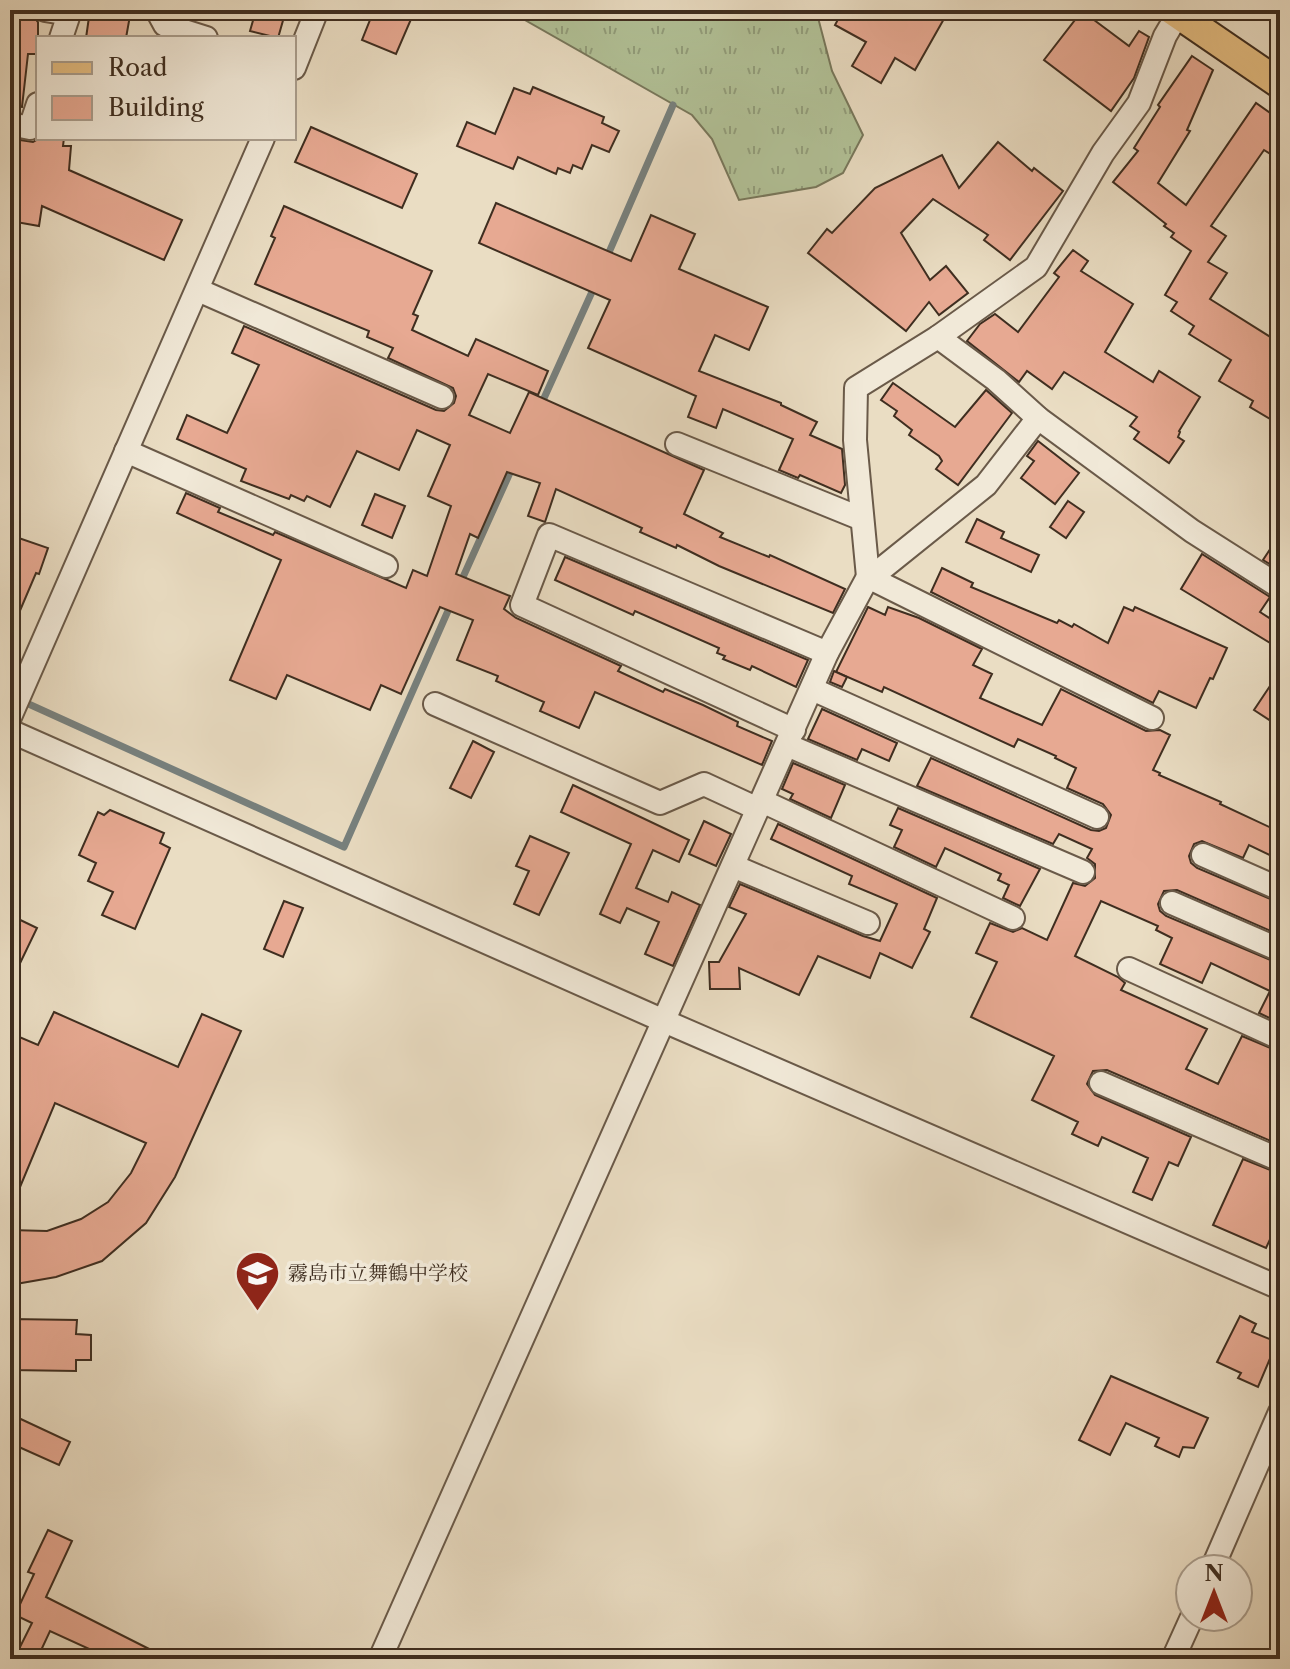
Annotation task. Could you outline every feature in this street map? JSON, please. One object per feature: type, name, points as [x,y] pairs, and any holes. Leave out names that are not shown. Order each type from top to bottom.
[{"type":"main road","points":[[1175,12],[1280,84]]},
{"type":"street","points":[[45,10],[69,14],[62,36]]},
{"type":"street","points":[[160,10],[165,25],[200,36]]},
{"type":"street","points":[[296,62],[317,10]]},
{"type":"street","points":[[868,577],[855,440],[856,388],[938,337],[1036,267],[1103,153],[1139,103],[1175,12]]},
{"type":"street","points":[[10,124],[30,128],[36,110]]},
{"type":"street","points":[[10,717],[262,140]]},
{"type":"street","points":[[198,290],[442,397]]},
{"type":"street","points":[[938,337],[996,380],[1038,418],[1192,531],[1280,587]]},
{"type":"street","points":[[380,1659],[827,653],[868,577],[986,485],[1038,418]]},
{"type":"street","points":[[677,444],[862,519]]},
{"type":"street","points":[[126,451],[386,566]]},
{"type":"street","points":[[827,653],[549,535],[522,605],[790,737],[1083,872]]},
{"type":"street","points":[[868,577],[1152,718]]},
{"type":"street","points":[[812,689],[1097,817]]},
{"type":"street","points":[[435,704],[660,803],[704,784],[760,805],[1013,918]]},
{"type":"street","points":[[10,731],[664,1021],[1280,1288]]},
{"type":"street","points":[[1203,855],[1280,889]]},
{"type":"street","points":[[733,866],[868,923]]},
{"type":"street","points":[[1172,903],[1280,950]]},
{"type":"street","points":[[1129,969],[1280,1038]]},
{"type":"street","points":[[1101,1083],[1280,1160]]},
{"type":"street","points":[[1219,1553],[1280,1412]]},
{"type":"street","points":[[1173,1659],[1185,1633]]},
{"type":"green space","points":[[528,10],[816,10],[832,71],[863,135],[843,173],[816,187],[739,200],[712,139],[692,115],[525,20]]},
{"type":"building","points":[[90,10],[131,10],[126,36],[86,36]]},
{"type":"building","points":[[256,10],[284,17],[279,36],[250,31]]},
{"type":"building","points":[[374,10],[415,10],[396,54],[362,40]]},
{"type":"building","points":[[843,10],[949,10],[915,70],[895,58],[881,83],[852,66],[866,42],[835,25]]},
{"type":"building","points":[[1082,11],[1129,46],[1139,31],[1149,37],[1134,78],[1111,111],[1044,60]]},
{"type":"building","points":[[14,13],[33,16],[38,22],[36,54],[28,54],[22,107],[10,106],[10,40]]},
{"type":"building","points":[[1192,56],[1213,70],[1187,130],[1190,131],[1158,183],[1186,205],[1256,103],[1280,120],[1280,160],[1264,150],[1211,226],[1226,236],[1208,262],[1227,273],[1210,299],[1280,343],[1280,425],[1250,407],[1253,401],[1219,381],[1231,360],[1189,334],[1194,326],[1171,311],[1177,302],[1165,295],[1191,251],[1171,237],[1174,233],[1164,226],[1166,224],[1113,182],[1138,151],[1134,148],[1160,107],[1158,105]]},
{"type":"building","points":[[533,87],[604,117],[602,123],[619,131],[609,152],[592,145],[582,169],[573,165],[570,173],[558,168],[556,174],[518,157],[513,169],[457,146],[467,122],[495,134],[514,88],[530,94]]},
{"type":"building","points":[[311,127],[417,174],[402,208],[295,162]]},
{"type":"building","points":[[20,140],[64,140],[63,146],[71,146],[69,170],[182,220],[164,260],[42,206],[39,226],[16,222],[18,212],[10,211],[10,188],[15,189]]},
{"type":"building","points":[[998,142],[1032,171],[1034,168],[1063,191],[1010,260],[984,240],[988,235],[933,199],[901,233],[930,280],[946,266],[968,293],[939,315],[929,302],[906,331],[808,253],[827,229],[832,233],[875,188],[942,155],[959,188]]},
{"type":"building","points":[[496,203],[631,261],[651,215],[695,234],[679,269],[768,307],[749,350],[715,335],[699,371],[781,403],[817,422],[810,435],[842,449],[845,485],[841,493],[800,475],[798,478],[779,470],[793,439],[723,409],[716,428],[688,417],[696,396],[588,348],[610,300],[479,243]]},
{"type":"building","points":[[284,206],[432,271],[413,314],[418,316],[412,330],[468,356],[476,339],[548,371],[538,395],[488,374],[469,415],[510,433],[529,392],[704,470],[684,514],[723,533],[720,537],[770,555],[845,589],[833,613],[640,532],[642,528],[556,489],[545,522],[528,516],[540,483],[507,472],[478,538],[470,534],[456,574],[510,596],[504,609],[516,618],[621,666],[618,671],[663,692],[665,689],[703,705],[738,722],[737,726],[772,741],[762,765],[595,692],[579,728],[540,711],[544,702],[496,681],[498,676],[457,660],[473,620],[440,607],[401,694],[381,685],[370,710],[287,675],[276,699],[230,680],[281,560],[177,513],[186,493],[220,508],[218,512],[273,535],[275,532],[406,588],[413,570],[427,576],[451,506],[428,496],[450,445],[417,430],[399,470],[357,451],[330,507],[307,496],[304,501],[291,495],[289,499],[241,481],[246,469],[177,439],[187,415],[227,433],[259,365],[232,353],[244,326],[436,410],[444,411],[454,403],[456,396],[453,388],[388,358],[393,348],[367,337],[369,331],[255,284],[275,238],[271,236]]},
{"type":"building","points":[[1073,250],[1088,261],[1081,271],[1133,304],[1105,352],[1153,382],[1159,371],[1200,397],[1179,431],[1178,437],[1184,441],[1169,463],[1134,439],[1139,432],[1130,426],[1137,417],[1064,372],[1052,389],[1027,371],[1019,382],[967,341],[980,324],[995,314],[1018,332],[1059,277],[1054,273]]},
{"type":"building","points":[[893,383],[955,427],[986,390],[1012,413],[958,485],[936,469],[942,461],[939,456],[909,435],[912,430],[894,416],[897,411],[881,400]]},
{"type":"building","points":[[1038,441],[1079,473],[1055,504],[1021,478],[1034,461],[1027,456]]},
{"type":"building","points":[[375,494],[405,506],[392,538],[362,525]]},
{"type":"building","points":[[1068,501],[1084,512],[1066,538],[1050,527]]},
{"type":"building","points":[[977,519],[1004,532],[1001,538],[1039,555],[1031,572],[966,542]]},
{"type":"building","points":[[1280,534],[1280,570],[1263,560]]},
{"type":"building","points":[[10,535],[48,548],[10,634]]},
{"type":"building","points":[[1202,554],[1270,597],[1260,612],[1280,625],[1280,649],[1181,589]]},
{"type":"building","points":[[565,557],[808,660],[796,687],[752,666],[750,670],[723,659],[725,656],[717,653],[719,648],[635,611],[633,615],[555,580]]},
{"type":"building","points":[[942,568],[973,583],[971,587],[1057,623],[1059,620],[1072,627],[1074,624],[1108,643],[1124,607],[1133,611],[1135,607],[1227,648],[1196,708],[1159,691],[1153,703],[931,592]]},
{"type":"building","points":[[868,607],[885,615],[888,607],[919,618],[982,649],[973,665],[992,674],[980,698],[1042,725],[1061,689],[1146,731],[1160,730],[1170,735],[1153,770],[1280,832],[1280,860],[1249,845],[1243,858],[1202,841],[1194,844],[1189,856],[1197,868],[1280,903],[1280,935],[1177,890],[1164,891],[1158,904],[1166,916],[1280,964],[1280,1023],[1259,1013],[1270,991],[1211,963],[1202,983],[1160,964],[1172,938],[1156,930],[1158,926],[1101,901],[1075,956],[1118,977],[1125,983],[1121,990],[1207,1029],[1186,1069],[1218,1084],[1242,1036],[1280,1052],[1280,1145],[1107,1070],[1093,1071],[1087,1084],[1095,1095],[1191,1137],[1178,1166],[1169,1162],[1152,1200],[1133,1192],[1148,1158],[1102,1137],[1098,1146],[1072,1134],[1078,1122],[1032,1100],[1054,1056],[971,1017],[997,962],[976,953],[990,923],[1013,932],[1022,928],[1047,940],[1073,883],[1085,886],[1095,878],[1095,864],[1087,858],[1092,849],[1059,834],[1053,844],[917,786],[931,758],[1091,830],[1106,828],[1111,815],[1103,804],[1067,788],[1076,768],[1056,756],[1018,739],[1014,747],[884,687],[882,692],[836,672]]},
{"type":"building","points":[[834,671],[847,677],[842,687],[830,682]]},
{"type":"building","points":[[1280,671],[1280,727],[1254,710]]},
{"type":"building","points":[[822,709],[897,743],[889,761],[862,749],[857,760],[808,739]]},
{"type":"building","points":[[473,741],[494,752],[471,798],[450,788]]},
{"type":"building","points":[[793,763],[845,785],[831,818],[790,799],[793,794],[782,789]]},
{"type":"building","points":[[573,785],[689,840],[679,862],[653,850],[636,888],[668,902],[672,892],[700,905],[673,966],[645,954],[659,922],[627,908],[620,923],[600,914],[631,844],[561,812]]},
{"type":"building","points":[[898,808],[1040,869],[1020,906],[1003,898],[1009,885],[998,880],[1001,874],[945,848],[936,867],[894,847],[902,830],[890,825]]},
{"type":"building","points":[[110,810],[164,833],[160,843],[170,848],[135,929],[102,915],[113,892],[88,881],[96,863],[79,855],[98,812],[104,815]]},
{"type":"building","points":[[704,821],[731,834],[716,866],[689,854]]},
{"type":"building","points":[[778,824],[937,898],[924,929],[930,932],[912,968],[880,953],[870,978],[818,956],[799,995],[739,968],[740,989],[710,989],[709,962],[719,962],[746,914],[729,907],[740,884],[880,941],[897,904],[849,884],[852,876],[771,839]]},
{"type":"building","points":[[530,836],[569,853],[539,915],[514,904],[529,871],[516,866]]},
{"type":"building","points":[[284,901],[303,908],[283,957],[264,949]]},
{"type":"building","points":[[10,915],[37,928],[10,984]]},
{"type":"building","points":[[54,1012],[178,1067],[202,1014],[241,1031],[175,1177],[146,1223],[102,1261],[56,1277],[10,1285],[10,1230],[47,1231],[81,1219],[108,1202],[131,1173],[146,1143],[55,1103],[10,1211],[10,1033],[38,1045]]},
{"type":"building","points":[[1243,1159],[1280,1174],[1280,1218],[1266,1248],[1213,1225]]},
{"type":"building","points":[[1240,1316],[1256,1324],[1252,1332],[1277,1342],[1258,1387],[1238,1378],[1241,1373],[1217,1362]]},
{"type":"building","points":[[10,1319],[77,1320],[76,1334],[91,1335],[91,1360],[76,1360],[76,1371],[10,1370]]},
{"type":"building","points":[[1111,1376],[1208,1418],[1194,1448],[1183,1447],[1179,1457],[1155,1446],[1159,1438],[1126,1423],[1110,1455],[1079,1440]]},
{"type":"building","points":[[10,1414],[70,1442],[59,1465],[10,1443]]},
{"type":"building","points":[[48,1530],[72,1541],[46,1597],[169,1659],[111,1659],[50,1631],[37,1659],[14,1659],[32,1623],[15,1615],[34,1574],[28,1572]]},
{"type":"waterway","points":[[607,257],[673,105]]},
{"type":"waterway","points":[[540,407],[596,283]]},
{"type":"waterway","points":[[459,586],[513,466]]},
{"type":"waterway","points":[[22,701],[344,847],[451,604]]},
{"type":"place","name":"霧島市立舞鶴中学校","points":[[257,1312]]}]
